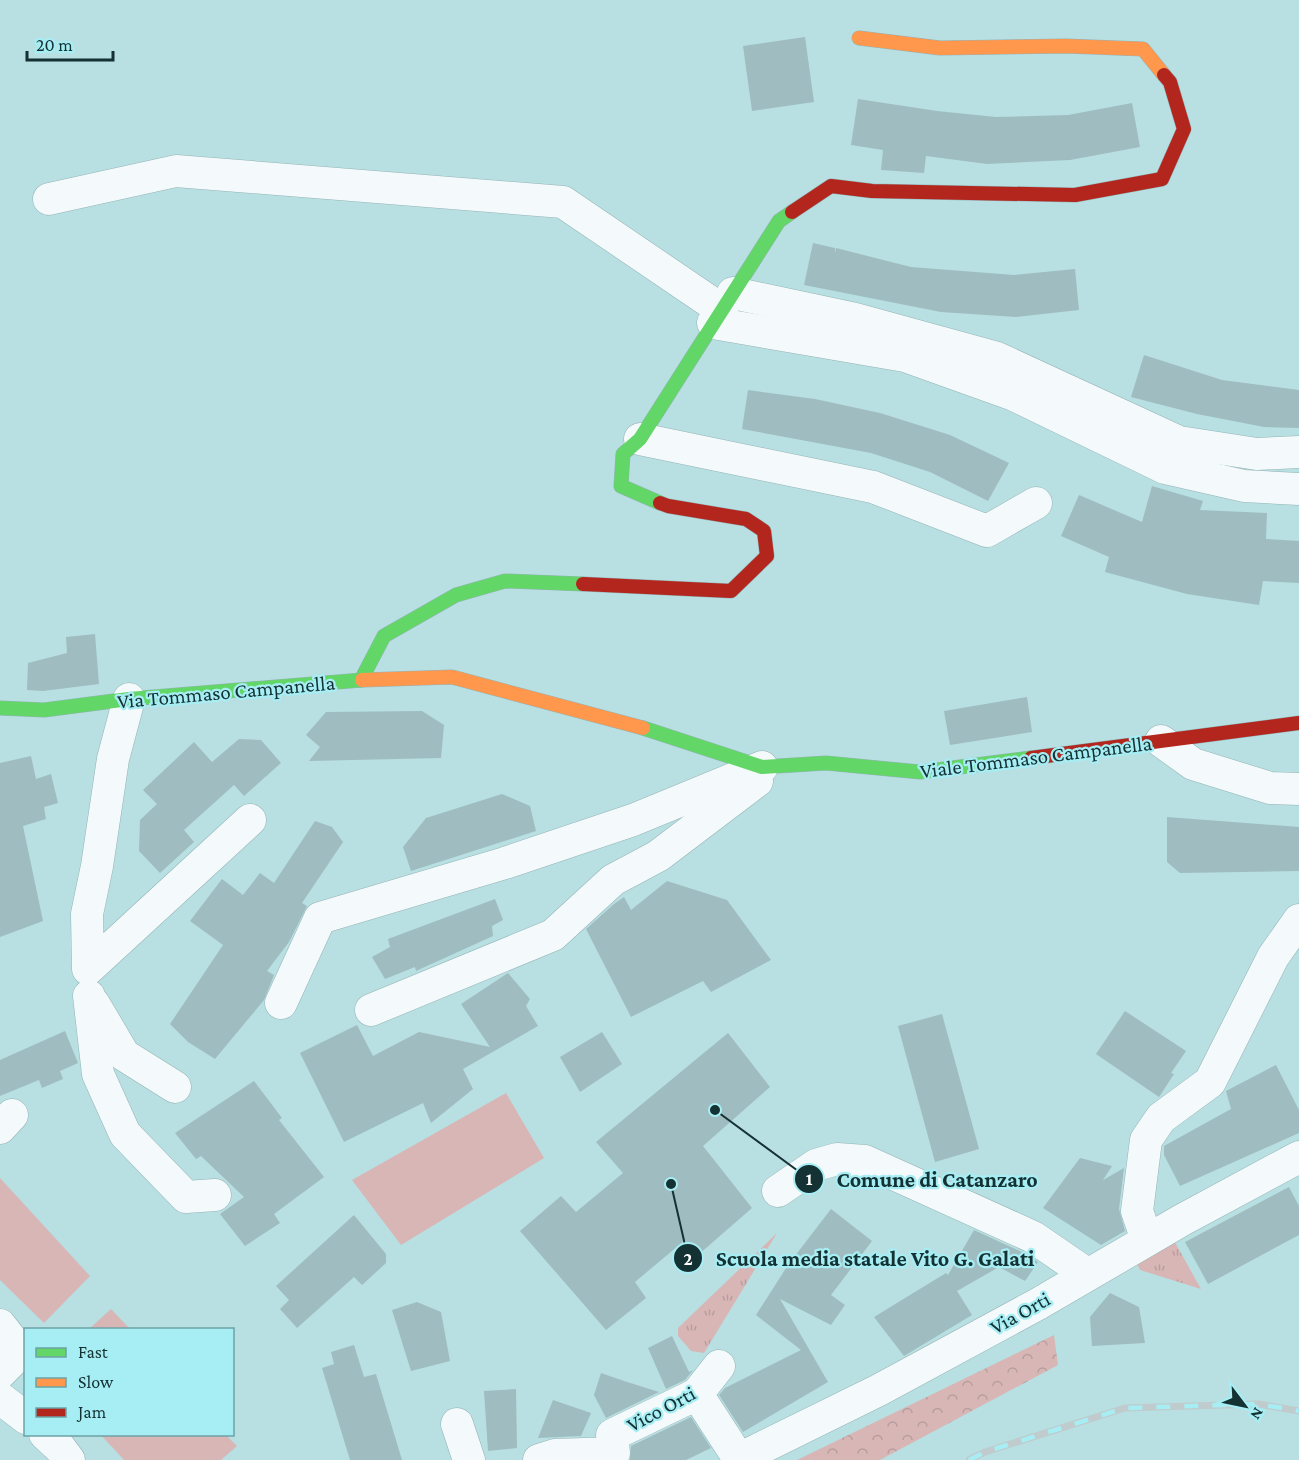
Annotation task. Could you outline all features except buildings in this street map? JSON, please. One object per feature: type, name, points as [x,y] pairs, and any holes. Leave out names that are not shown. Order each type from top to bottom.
[{"type":"street","points":[[361,680],[384,636],[456,595],[505,581],[731,591],[767,556],[764,531],[746,519],[668,506],[621,486],[623,454],[640,439],[779,221],[831,186],[872,191],[1076,195],[1162,179],[1184,129],[1170,82],[1143,49],[1066,46],[940,48],[859,38]]},
{"type":"street","points":[[49,199],[176,171],[563,202],[723,309],[904,356],[1014,395],[1165,468],[1244,486],[1299,489]]},
{"type":"street","points":[[723,309],[855,319],[997,358],[1179,442],[1257,454],[1299,453]]},
{"type":"street","points":[[640,439],[873,487],[987,531],[1036,503]]},
{"type":"street","name":"Via Tommaso Campanella","points":[[0,708],[44,710],[129,699],[361,680],[452,677]]},
{"type":"street","name":"Viale Tommaso Campanella","points":[[452,677],[650,730],[769,767],[826,764],[920,772],[1161,741],[1194,764],[1270,788],[1299,789]]},
{"type":"street","points":[[129,699],[113,759],[97,866],[87,914],[88,982],[98,1074],[125,1134],[186,1197],[216,1195]]},
{"type":"street","points":[[1161,741],[1299,723]]},
{"type":"street","points":[[281,1004],[320,918],[505,863],[633,820],[769,767]]},
{"type":"street","points":[[371,1010],[553,935],[613,880],[658,856],[769,767]]},
{"type":"street","points":[[88,982],[250,820]]},
{"type":"street","points":[[1147,1240],[1137,1211],[1146,1140],[1161,1118],[1210,1082],[1273,957],[1299,921]]},
{"type":"street","points":[[88,982],[124,1055],[175,1087]]},
{"type":"street","name":"Via Orti","points":[[738,1459],[879,1390],[1038,1304],[1147,1240],[1299,1157]]},
{"type":"street","points":[[778,1191],[816,1166],[837,1159],[865,1161],[1034,1237],[1087,1274]]},
{"type":"street","points":[[0,1325],[21,1352],[0,1373]]},
{"type":"street","name":"Vico Orti","points":[[539,1460],[555,1455],[616,1457],[612,1435],[697,1394],[719,1366]]},
{"type":"street","points":[[697,1394],[738,1459]]},
{"type":"street","points":[[0,1398],[24,1416]]},
{"type":"street","points":[[457,1424],[469,1460]]},
{"type":"street","points":[[47,1436],[69,1460]]},
{"type":"green space","points":[[506,1093],[544,1158],[401,1245],[352,1180]]},
{"type":"green space","points":[[0,1178],[90,1276],[44,1323],[0,1280]]},
{"type":"green space","points":[[1167,1228],[1201,1289],[1140,1270],[1130,1249]]},
{"type":"green space","points":[[777,1233],[704,1353],[691,1351],[678,1336],[678,1328]]},
{"type":"green space","points":[[111,1309],[129,1328],[90,1328]]},
{"type":"green space","points":[[1054,1335],[1058,1365],[880,1460],[797,1460]]},
{"type":"green space","points":[[102,1436],[227,1436],[237,1446],[221,1460],[124,1460]]},
{"type":"railway","points":[[969,1460],[985,1452],[1125,1408],[1258,1404],[1299,1411]]},
{"type":"traffic: fast","points":[[660,503],[621,486],[623,454],[640,439],[779,221],[792,212]]},
{"type":"traffic: fast","points":[[361,680],[384,636],[456,595],[505,581],[583,584]]},
{"type":"traffic: fast","points":[[0,708],[44,710],[129,699],[362,680]]},
{"type":"traffic: fast","points":[[643,728],[762,767],[826,763],[920,772],[1031,758]]},
{"type":"traffic: slow","points":[[859,38],[940,48],[1066,46],[1143,49],[1164,75]]},
{"type":"traffic: slow","points":[[362,680],[452,677],[643,728]]},
{"type":"traffic: jam","points":[[792,212],[831,186],[872,191],[1075,195],[1162,179],[1184,129],[1170,82],[1164,75]]},
{"type":"traffic: jam","points":[[583,584],[731,591],[767,556],[764,531],[746,519],[660,503]]},
{"type":"traffic: jam","points":[[1031,758],[1299,723]]},
{"type":"place","name":"Comune di Catanzaro","points":[[715,1110]]},
{"type":"place","name":"Scuola media statale Vito G. Galati","points":[[671,1184]]}]
